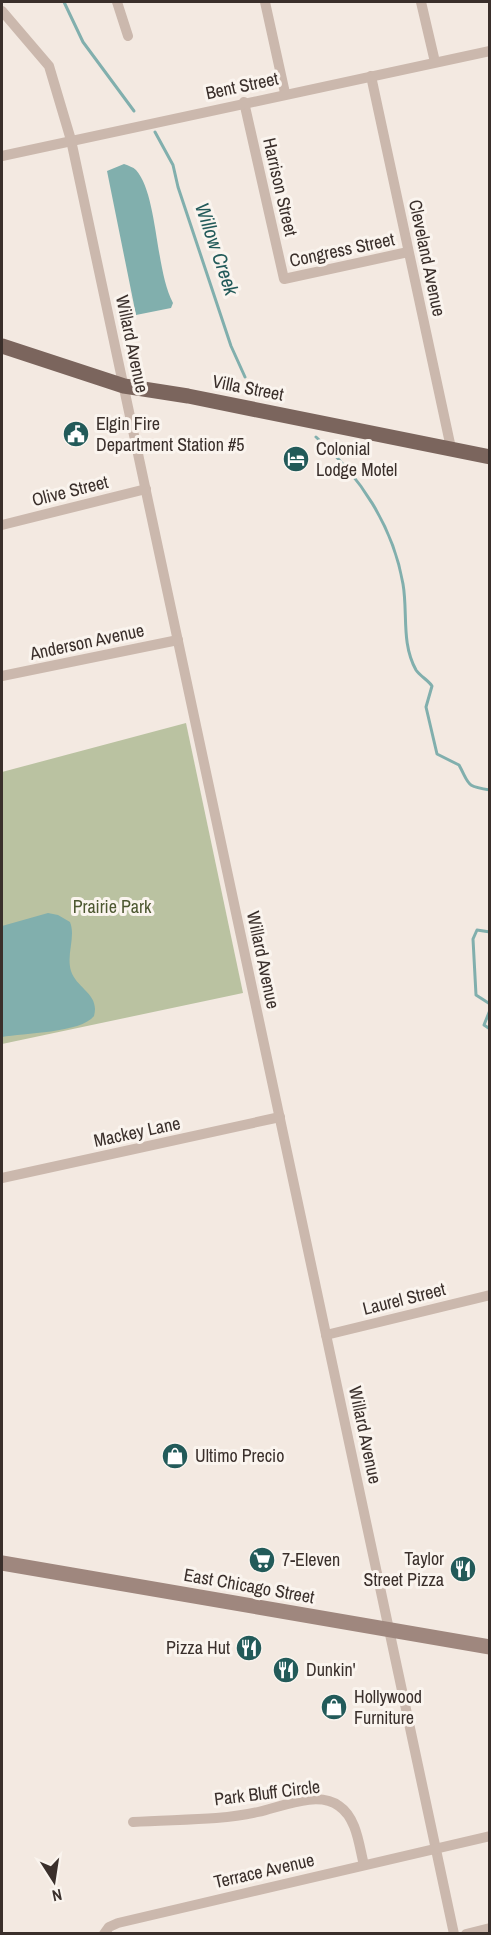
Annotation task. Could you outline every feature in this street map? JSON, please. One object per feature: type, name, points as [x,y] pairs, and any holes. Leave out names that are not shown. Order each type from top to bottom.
[{"type":"main road","name":"Villa Street","points":[[2,346],[124,386],[489,457]]},
{"type":"main road","name":"East Chicago Street","points":[[2,1563],[489,1647]]},
{"type":"street","points":[[117,2],[128,36]]},
{"type":"street","points":[[265,2],[285,93]]},
{"type":"street","points":[[421,2],[435,62]]},
{"type":"street","name":"Willard Avenue","points":[[2,11],[49,66],[71,140],[454,1934]]},
{"type":"street","name":"Bent Street","points":[[2,156],[285,93],[489,51]]},
{"type":"street","name":"Cleveland Avenue","points":[[371,76],[451,448]]},
{"type":"street","name":"Harrison Street","points":[[244,102],[284,279]]},
{"type":"street","name":"Congress Street","points":[[284,279],[408,252]]},
{"type":"street","name":"Olive Street","points":[[2,525],[146,489]]},
{"type":"street","name":"Anderson Avenue","points":[[2,676],[178,640]]},
{"type":"street","name":"Mackey Lane","points":[[2,1178],[280,1117]]},
{"type":"street","name":"Laurel Street","points":[[326,1335],[489,1295]]},
{"type":"street","name":"Park Bluff Circle","points":[[133,1822],[247,1814],[307,1801],[326,1800],[338,1804],[350,1818],[363,1865]]},
{"type":"street","name":"Terrace Avenue","points":[[104,1934],[118,1923],[489,1836]]},
{"type":"street","points":[[466,1934],[489,1928]]},
{"type":"green space","name":"Prairie Park","points":[[186,723],[243,993],[2,1044],[2,772]]},
{"type":"water","points":[[124,164],[136,170],[149,197],[167,289],[173,303],[171,308],[136,315],[107,171]]},
{"type":"water","points":[[48,913],[58,915],[70,922],[72,928],[71,971],[94,1002],[94,1016],[87,1022],[65,1029],[2,1037],[2,926]]},
{"type":"waterway","name":"Willow Creek","points":[[64,2],[83,42],[134,111]]},
{"type":"waterway","name":"Willow Creek","points":[[155,132],[173,165],[178,187],[231,346],[245,377]]},
{"type":"waterway","name":"Willow Creek","points":[[316,437],[347,468],[360,485],[383,522],[391,542],[403,584],[408,649],[411,660],[416,670],[432,686],[426,707],[437,754],[459,765],[469,784],[490,790]]},
{"type":"waterway","name":"Willow Creek","points":[[490,932],[477,930],[473,939],[476,995],[490,1004]]},
{"type":"waterway","name":"Willow Creek","points":[[490,1010],[484,1025],[490,1029]]},
{"type":"waterway","name":"Willow Creek","points":[[490,1420],[490,1445]]},
{"type":"place","name":"Elgin Fire Department Station #5","points":[[76,434]]},
{"type":"place","name":"Colonial Lodge Motel","points":[[296,459]]},
{"type":"place","name":"Ultimo Precio","points":[[175,1456]]},
{"type":"place","name":"7-Eleven","points":[[262,1560]]},
{"type":"place","name":"Taylor Street Pizza","points":[[463,1569]]},
{"type":"place","name":"Pizza Hut","points":[[249,1648]]},
{"type":"place","name":"Dunkin'","points":[[286,1670]]},
{"type":"place","name":"Hollywood Furniture","points":[[334,1707]]}]
